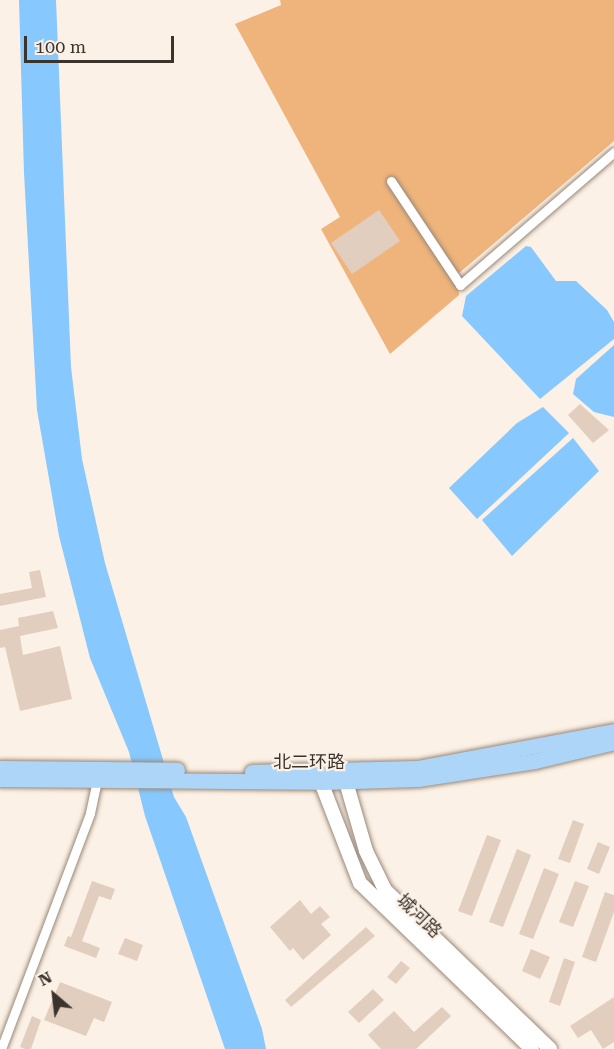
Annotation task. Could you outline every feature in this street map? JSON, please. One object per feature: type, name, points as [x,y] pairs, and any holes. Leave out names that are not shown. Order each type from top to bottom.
[{"type":"main road","name":"北二环路","points":[[180,776],[417,768],[614,731]]},
{"type":"main road","name":"北二环路","points":[[0,768],[114,775],[321,782],[418,779],[535,761],[614,742]]},
{"type":"main road","name":"北二环路","points":[[0,779],[97,780],[114,775]]},
{"type":"main road","name":"城河路","points":[[321,782],[360,883],[532,1049]]},
{"type":"main road","name":"城河路","points":[[346,782],[366,851],[386,890],[550,1049]]},
{"type":"street","points":[[391,181],[460,285],[614,152]]},
{"type":"street","points":[[1,1049],[90,813],[97,780]]},
{"type":"shaded area","points":[[280,0],[614,0],[614,141],[458,274],[459,295],[390,354],[321,229],[340,217],[235,24],[281,5]]},
{"type":"water","points":[[19,0],[56,0],[71,367],[82,459],[105,563],[174,797],[186,817],[262,1029],[266,1049],[225,1049],[145,816],[129,752],[90,658],[59,536],[37,410],[24,173]]},
{"type":"water","points":[[526,246],[531,247],[556,281],[576,281],[607,310],[614,322],[614,339],[540,399],[462,316],[466,296]]},
{"type":"water","points":[[614,345],[614,417],[594,412],[573,394],[576,379]]},
{"type":"water","points":[[543,407],[569,433],[477,519],[449,488],[517,423]]},
{"type":"water","points":[[573,438],[599,471],[512,556],[482,520]]},
{"type":"building","points":[[379,210],[400,241],[352,274],[331,243]]},
{"type":"building","points":[[580,404],[609,430],[593,443],[568,415]]},
{"type":"building","points":[[40,570],[46,597],[0,606],[0,594],[32,588],[29,572]]},
{"type":"building","points":[[53,611],[58,628],[20,636],[23,655],[60,646],[72,699],[20,711],[5,647],[0,648],[0,630],[19,626],[18,618]]},
{"type":"building","points":[[573,820],[584,824],[570,863],[558,859]]},
{"type":"building","points":[[487,835],[501,840],[472,916],[458,911]]},
{"type":"building","points":[[598,842],[610,847],[599,874],[587,869]]},
{"type":"building","points":[[517,849],[531,855],[503,927],[489,922]]},
{"type":"building","points":[[544,868],[559,874],[533,939],[519,934]]},
{"type":"building","points":[[92,881],[115,889],[111,900],[99,896],[82,941],[100,948],[96,958],[64,946],[68,936],[71,937]]},
{"type":"building","points":[[575,881],[589,886],[573,927],[559,922]]},
{"type":"building","points":[[605,892],[614,895],[614,912],[596,962],[582,957]]},
{"type":"building","points":[[300,900],[311,914],[320,906],[330,917],[321,924],[331,935],[303,960],[293,948],[290,951],[270,927]]},
{"type":"building","points":[[366,927],[375,936],[291,1007],[285,1000]]},
{"type":"building","points":[[125,938],[143,945],[137,961],[118,954]]},
{"type":"building","points":[[531,949],[550,957],[540,979],[522,971]]},
{"type":"building","points":[[564,958],[575,962],[560,1006],[549,1002]]},
{"type":"building","points":[[401,961],[410,968],[396,984],[387,977]]},
{"type":"building","points":[[60,982],[112,1002],[104,1022],[94,1018],[86,1036],[44,1020]]},
{"type":"building","points":[[373,989],[384,1000],[359,1023],[348,1012]]},
{"type":"building","points":[[614,997],[614,1042],[603,1049],[591,1030],[578,1038],[570,1026]]},
{"type":"building","points":[[442,1007],[451,1016],[416,1049],[381,1049],[368,1035],[394,1011],[414,1032]]},
{"type":"building","points":[[32,1016],[41,1020],[31,1049],[25,1049],[20,1047]]}]
